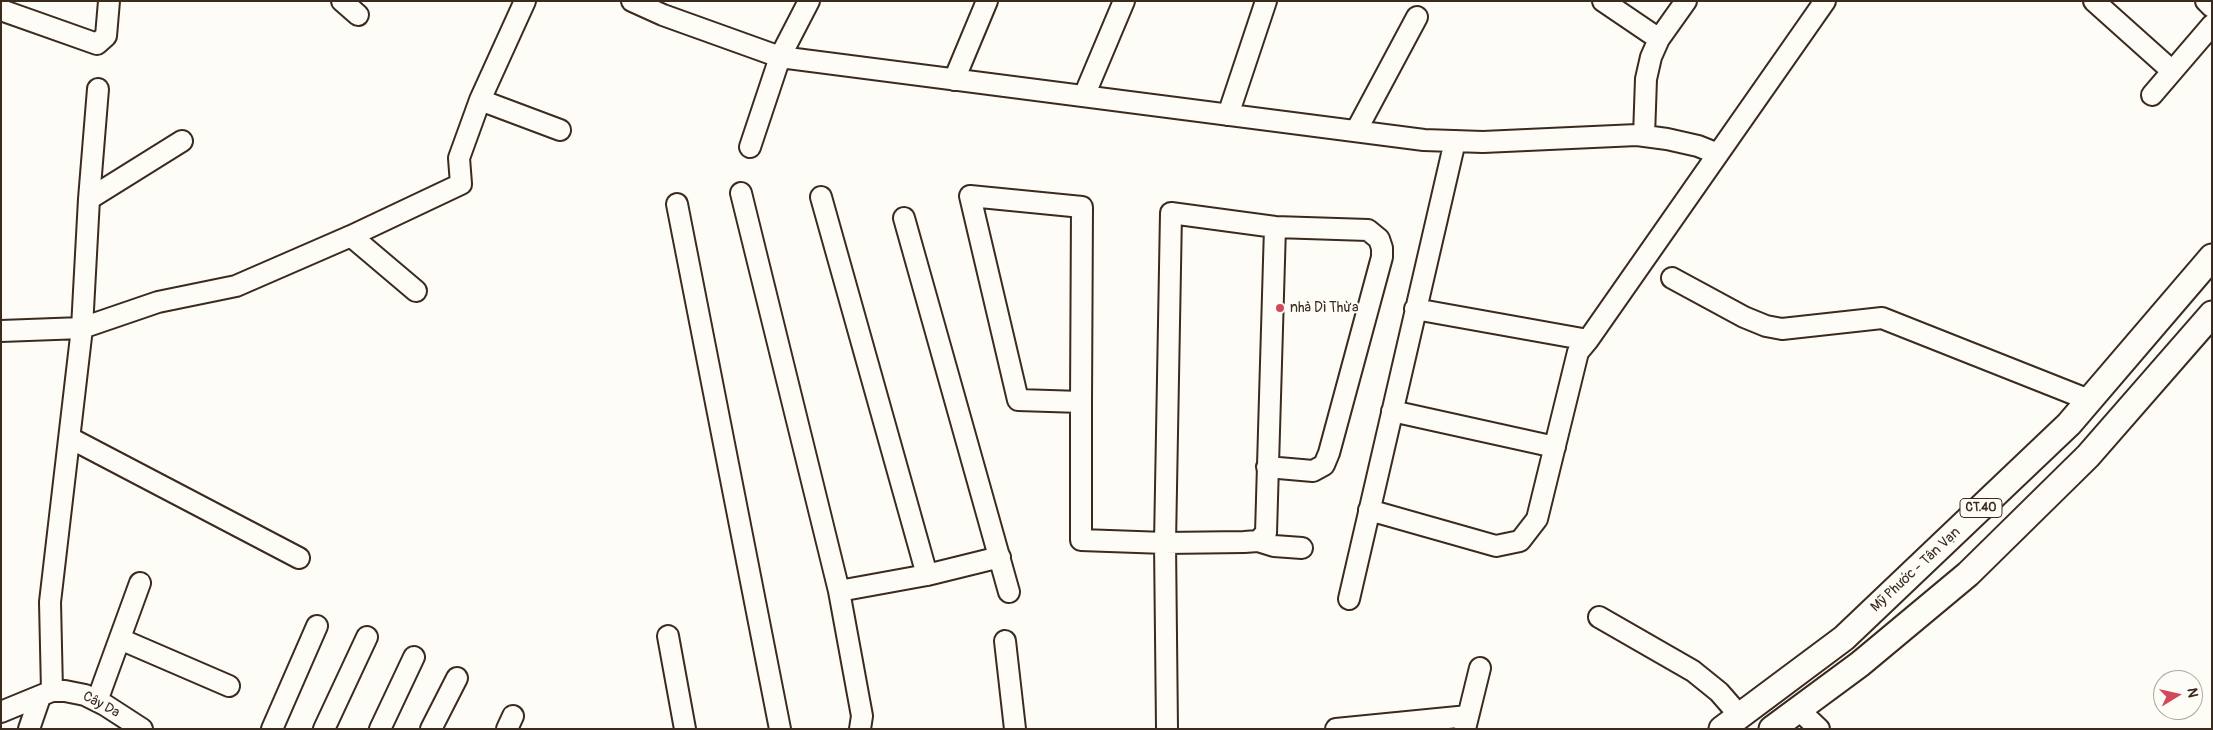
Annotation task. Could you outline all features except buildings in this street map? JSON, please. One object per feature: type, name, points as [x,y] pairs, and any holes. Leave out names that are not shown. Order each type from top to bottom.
[{"type":"main road","name":"Mỹ Phước - Tân Vạn","points":[[1731,722],[1844,638],[2069,424],[2212,257]]},
{"type":"main road","name":"CT.40","points":[[1772,729],[1860,664],[1968,574],[2088,456],[2212,314]]},
{"type":"street","points":[[1,10],[97,44],[106,36],[109,1]]},
{"type":"street","points":[[342,1],[358,15]]},
{"type":"street","points":[[1,330],[82,328],[158,302],[236,286],[351,236],[461,184],[459,158],[480,100],[525,1]]},
{"type":"street","points":[[632,1],[663,15],[780,57],[1424,140],[1483,142],[1644,136],[1698,146],[1718,154]]},
{"type":"street","points":[[750,147],[780,57],[808,1]]},
{"type":"street","points":[[954,80],[987,1]]},
{"type":"street","points":[[1084,96],[1124,1]]},
{"type":"street","points":[[1228,115],[1266,1]]},
{"type":"street","points":[[1603,1],[1659,39]]},
{"type":"street","points":[[1644,136],[1647,68],[1659,39],[1686,1]]},
{"type":"street","points":[[1369,510],[1496,546],[1520,540],[1537,520],[1578,352],[1825,1]]},
{"type":"street","points":[[2094,1],[2171,70]]},
{"type":"street","points":[[2206,1],[2212,7]]},
{"type":"street","points":[[1356,131],[1417,17]]},
{"type":"street","points":[[2152,95],[2171,70],[2212,25]]},
{"type":"street","points":[[29,729],[46,694],[50,602],[82,328],[89,199],[98,89]]},
{"type":"street","points":[[480,100],[560,130]]},
{"type":"street","points":[[89,199],[182,141]]},
{"type":"street","points":[[1348,599],[1454,141]]},
{"type":"street","points":[[741,193],[839,591],[864,724]]},
{"type":"street","points":[[1081,402],[1018,400],[970,196],[1082,207],[1081,540],[1165,543],[1258,541],[1274,546],[1302,548]]},
{"type":"street","points":[[820,197],[927,576]]},
{"type":"street","points":[[677,204],[780,729]]},
{"type":"street","points":[[1167,729],[1165,543],[1171,213],[1274,228],[1368,230],[1379,239],[1382,257],[1324,465],[1313,471],[1267,467]]},
{"type":"street","points":[[904,218],[1009,592]]},
{"type":"street","points":[[1258,541],[1266,533],[1274,228]]},
{"type":"street","points":[[351,236],[416,291]]},
{"type":"street","points":[[1672,278],[1744,317],[1766,326],[1782,329],[1882,318],[2089,400]]},
{"type":"street","points":[[1415,309],[1588,340]]},
{"type":"street","points":[[1392,410],[1554,447]]},
{"type":"street","points":[[70,438],[299,558]]},
{"type":"street","points":[[839,591],[927,576],[1000,557]]},
{"type":"street","points":[[98,701],[140,583]]},
{"type":"street","points":[[1599,617],[1674,658],[1693,671],[1719,692],[1731,722]]},
{"type":"street","points":[[272,729],[317,626]]},
{"type":"street","points":[[668,636],[685,729]]},
{"type":"street","points":[[324,729],[367,637]]},
{"type":"street","points":[[120,640],[229,686]]},
{"type":"street","points":[[1005,641],[1015,729]]},
{"type":"street","points":[[380,729],[414,657]]},
{"type":"street","points":[[1336,729],[1466,722],[1480,668]]},
{"type":"street","points":[[431,729],[458,678]]},
{"type":"street","name":"Cây Da","points":[[5,710],[46,694],[76,692],[98,701],[142,729]]},
{"type":"street","points":[[2,729],[5,710]]},
{"type":"street","points":[[1798,710],[1819,729]]},
{"type":"place","name":"nhà Dì Thừa","points":[[1280,308]]}]
